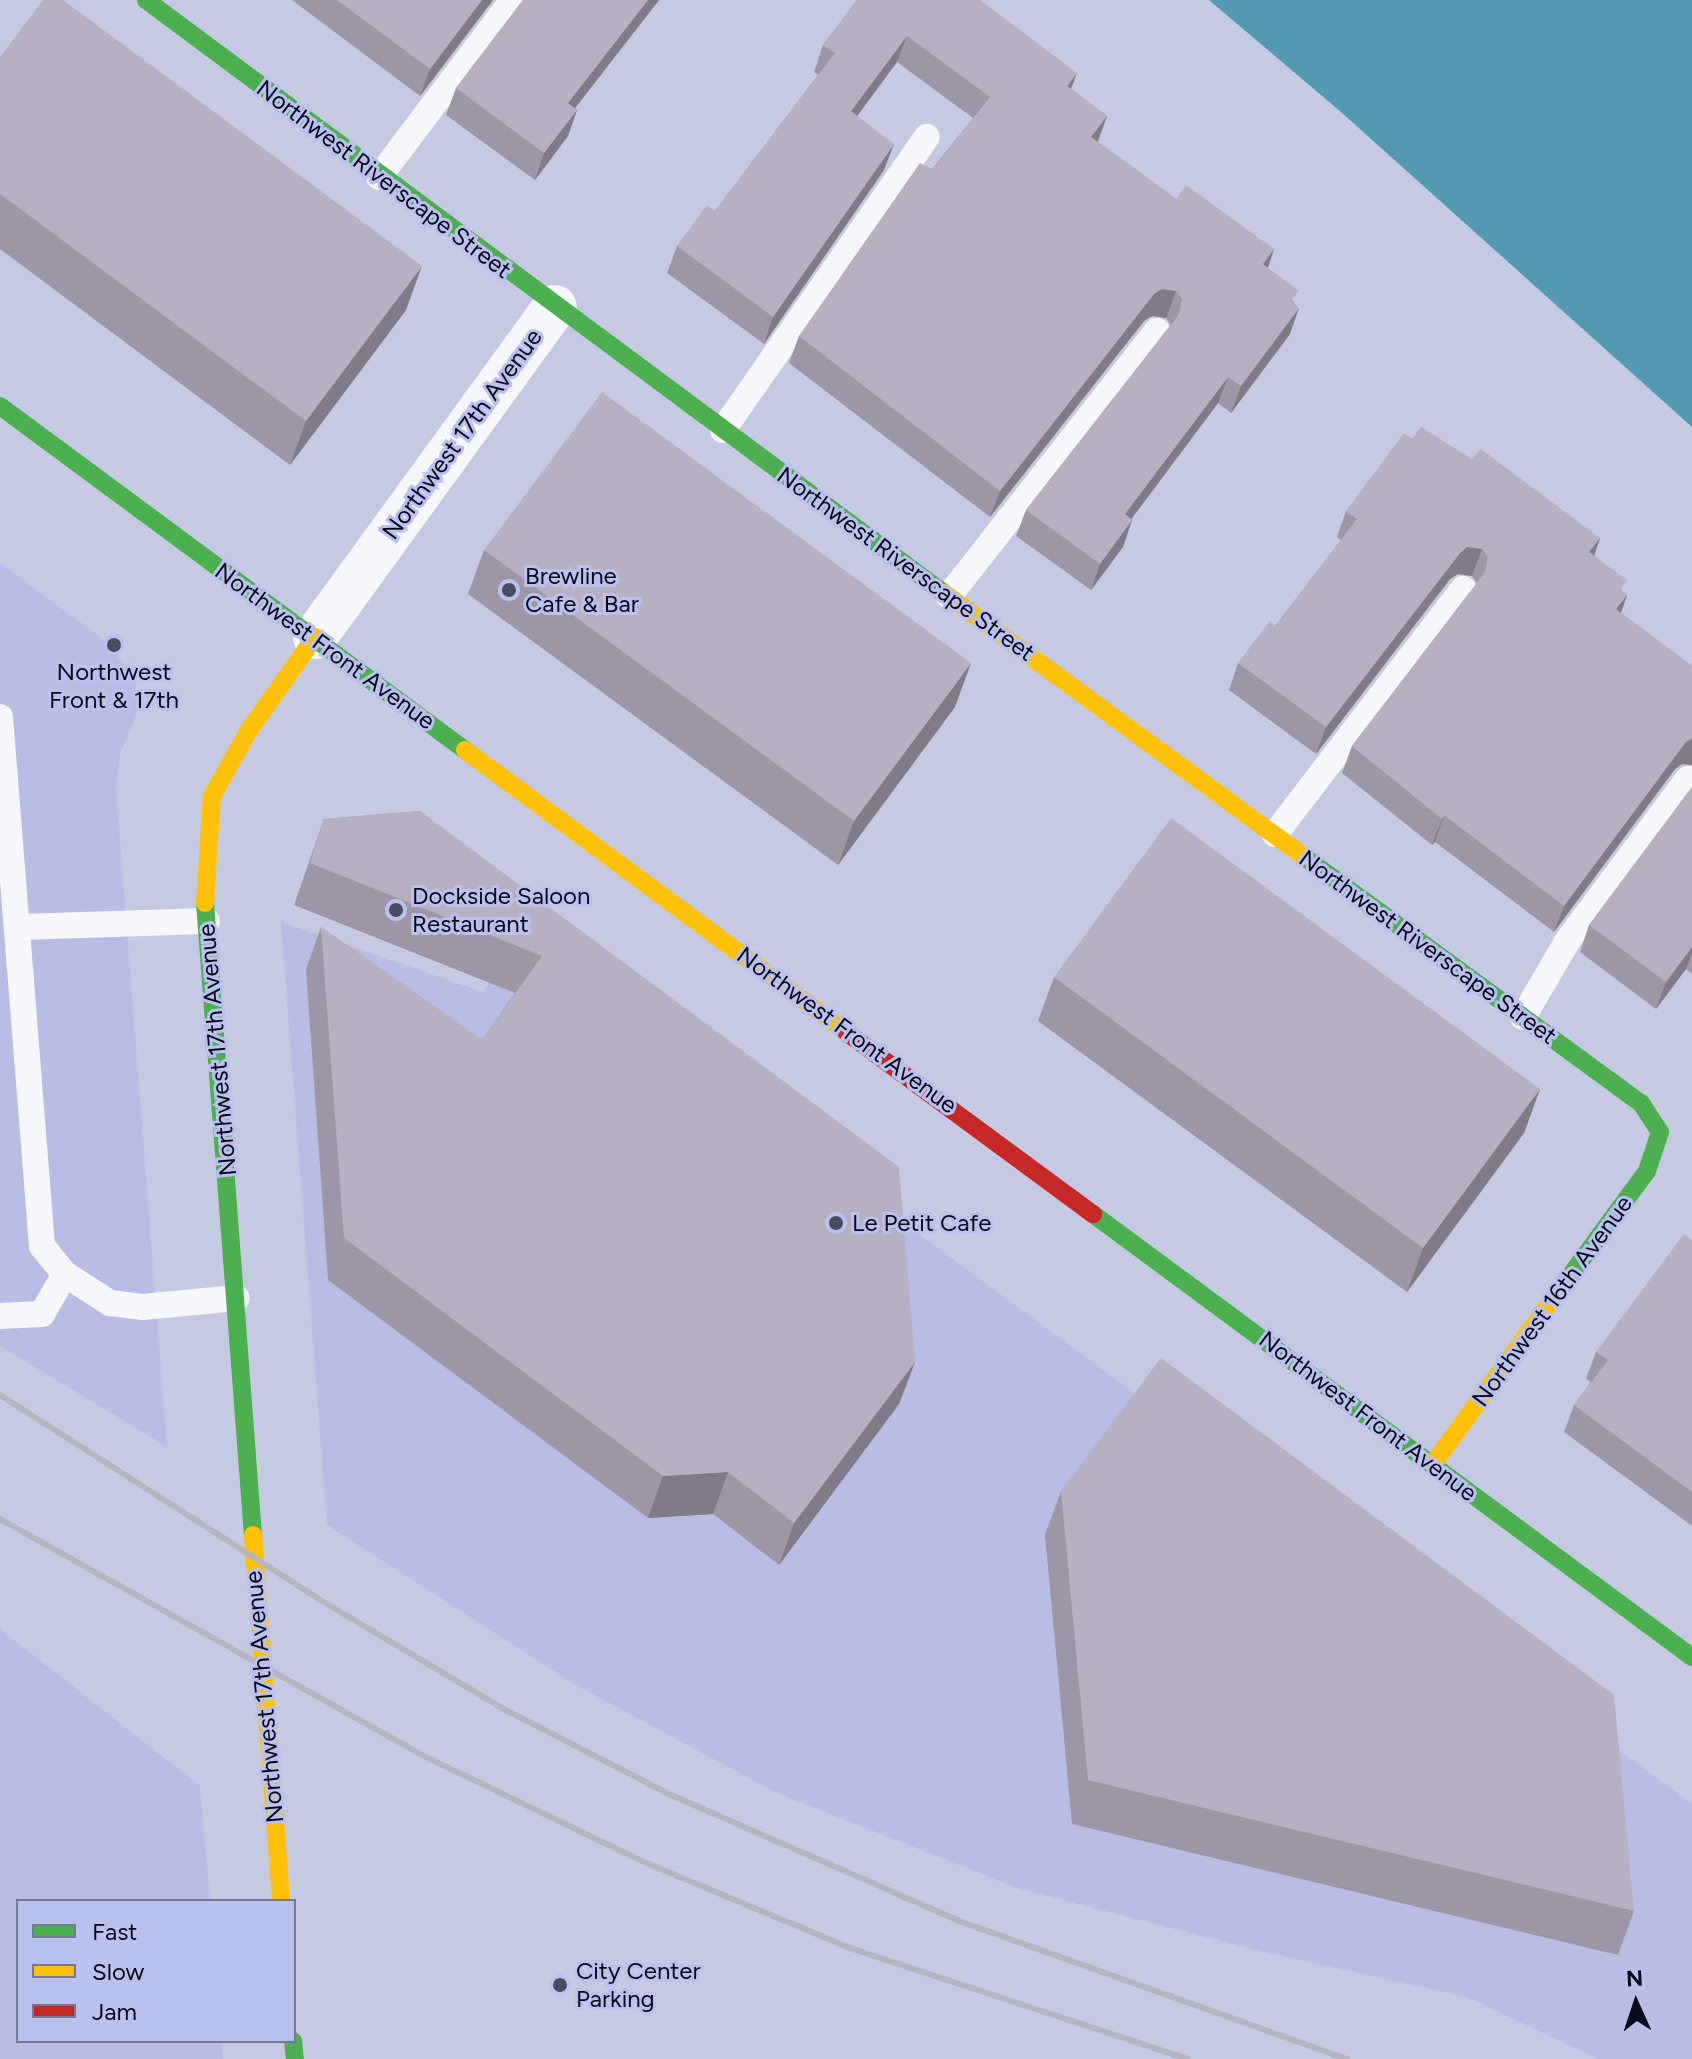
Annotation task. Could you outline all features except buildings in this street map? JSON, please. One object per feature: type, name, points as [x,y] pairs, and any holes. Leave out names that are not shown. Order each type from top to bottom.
[{"type":"street","name":"Northwest Riverscape Street","points":[[146,0],[555,307],[1641,1103],[1660,1132]]},
{"type":"street","name":"Northwest 17th Avenue","points":[[281,1899],[207,921],[205,834],[212,796],[249,730],[555,307]]},
{"type":"street","name":"Northwest Front Avenue","points":[[0,406],[1692,1657]]},
{"type":"street","name":"Northwest 16th Avenue","points":[[1433,1464],[1647,1171],[1660,1132]]},
{"type":"lane","points":[[379,177],[513,0]]},
{"type":"lane","points":[[723,430],[927,137]]},
{"type":"lane","points":[[949,596],[1157,331]]},
{"type":"lane","points":[[1275,834],[1463,589]]},
{"type":"lane","points":[[0,717],[42,1246],[65,1274],[110,1303],[142,1307],[237,1298]]},
{"type":"lane","points":[[1523,1017],[1568,940],[1688,779]]},
{"type":"lane","points":[[19,927],[207,921]]},
{"type":"lane","points":[[0,1316],[42,1314],[65,1274]]},
{"type":"shaded area","points":[[1209,0],[1692,0],[1692,427],[1341,112]]},
{"type":"shaded area","points":[[0,563],[107,642],[136,681],[136,716],[120,754],[116,789],[167,1447],[0,1346]]},
{"type":"shaded area","points":[[281,922],[482,992],[520,940],[1692,1804],[1692,2059],[1598,2059],[1467,1997],[1260,1951],[1017,1888],[775,1792],[574,1684],[327,1525]]},
{"type":"shaded area","points":[[0,1629],[200,1786],[210,1899],[16,1899],[16,2043],[222,2043],[223,2059],[0,2059]]},
{"type":"railway","points":[[0,1395],[317,1598],[506,1710],[671,1795],[959,1921],[1347,2059]]},
{"type":"railway","points":[[0,1519],[430,1759],[644,1862],[850,1948],[1188,2059]]},
{"type":"traffic: fast","points":[[146,0],[944,593]]},
{"type":"traffic: fast","points":[[0,406],[465,750]]},
{"type":"traffic: fast","points":[[1303,856],[1641,1103],[1660,1132],[1647,1171],[1558,1292]]},
{"type":"traffic: fast","points":[[205,903],[253,1535]]},
{"type":"traffic: fast","points":[[1093,1214],[1692,1657]]},
{"type":"traffic: fast","points":[[293,2043],[295,2059]]},
{"type":"traffic: slow","points":[[944,593],[1303,856]]},
{"type":"traffic: slow","points":[[205,903],[212,796],[249,730],[315,637]]},
{"type":"traffic: slow","points":[[465,750],[846,1032]]},
{"type":"traffic: slow","points":[[1433,1464],[1558,1292]]},
{"type":"traffic: slow","points":[[253,1535],[281,1899]]},
{"type":"traffic: jam","points":[[846,1032],[1093,1214]]},
{"type":"place","name":"Brewline Cafe & Bar","points":[[509,590]]},
{"type":"place","name":"Northwest Front & 17th","points":[[114,645]]},
{"type":"place","name":"Dockside Saloon Restaurant","points":[[396,910]]},
{"type":"place","name":"Le Petit Cafe","points":[[836,1223]]},
{"type":"place","name":"City Center Parking","points":[[560,1985]]}]
